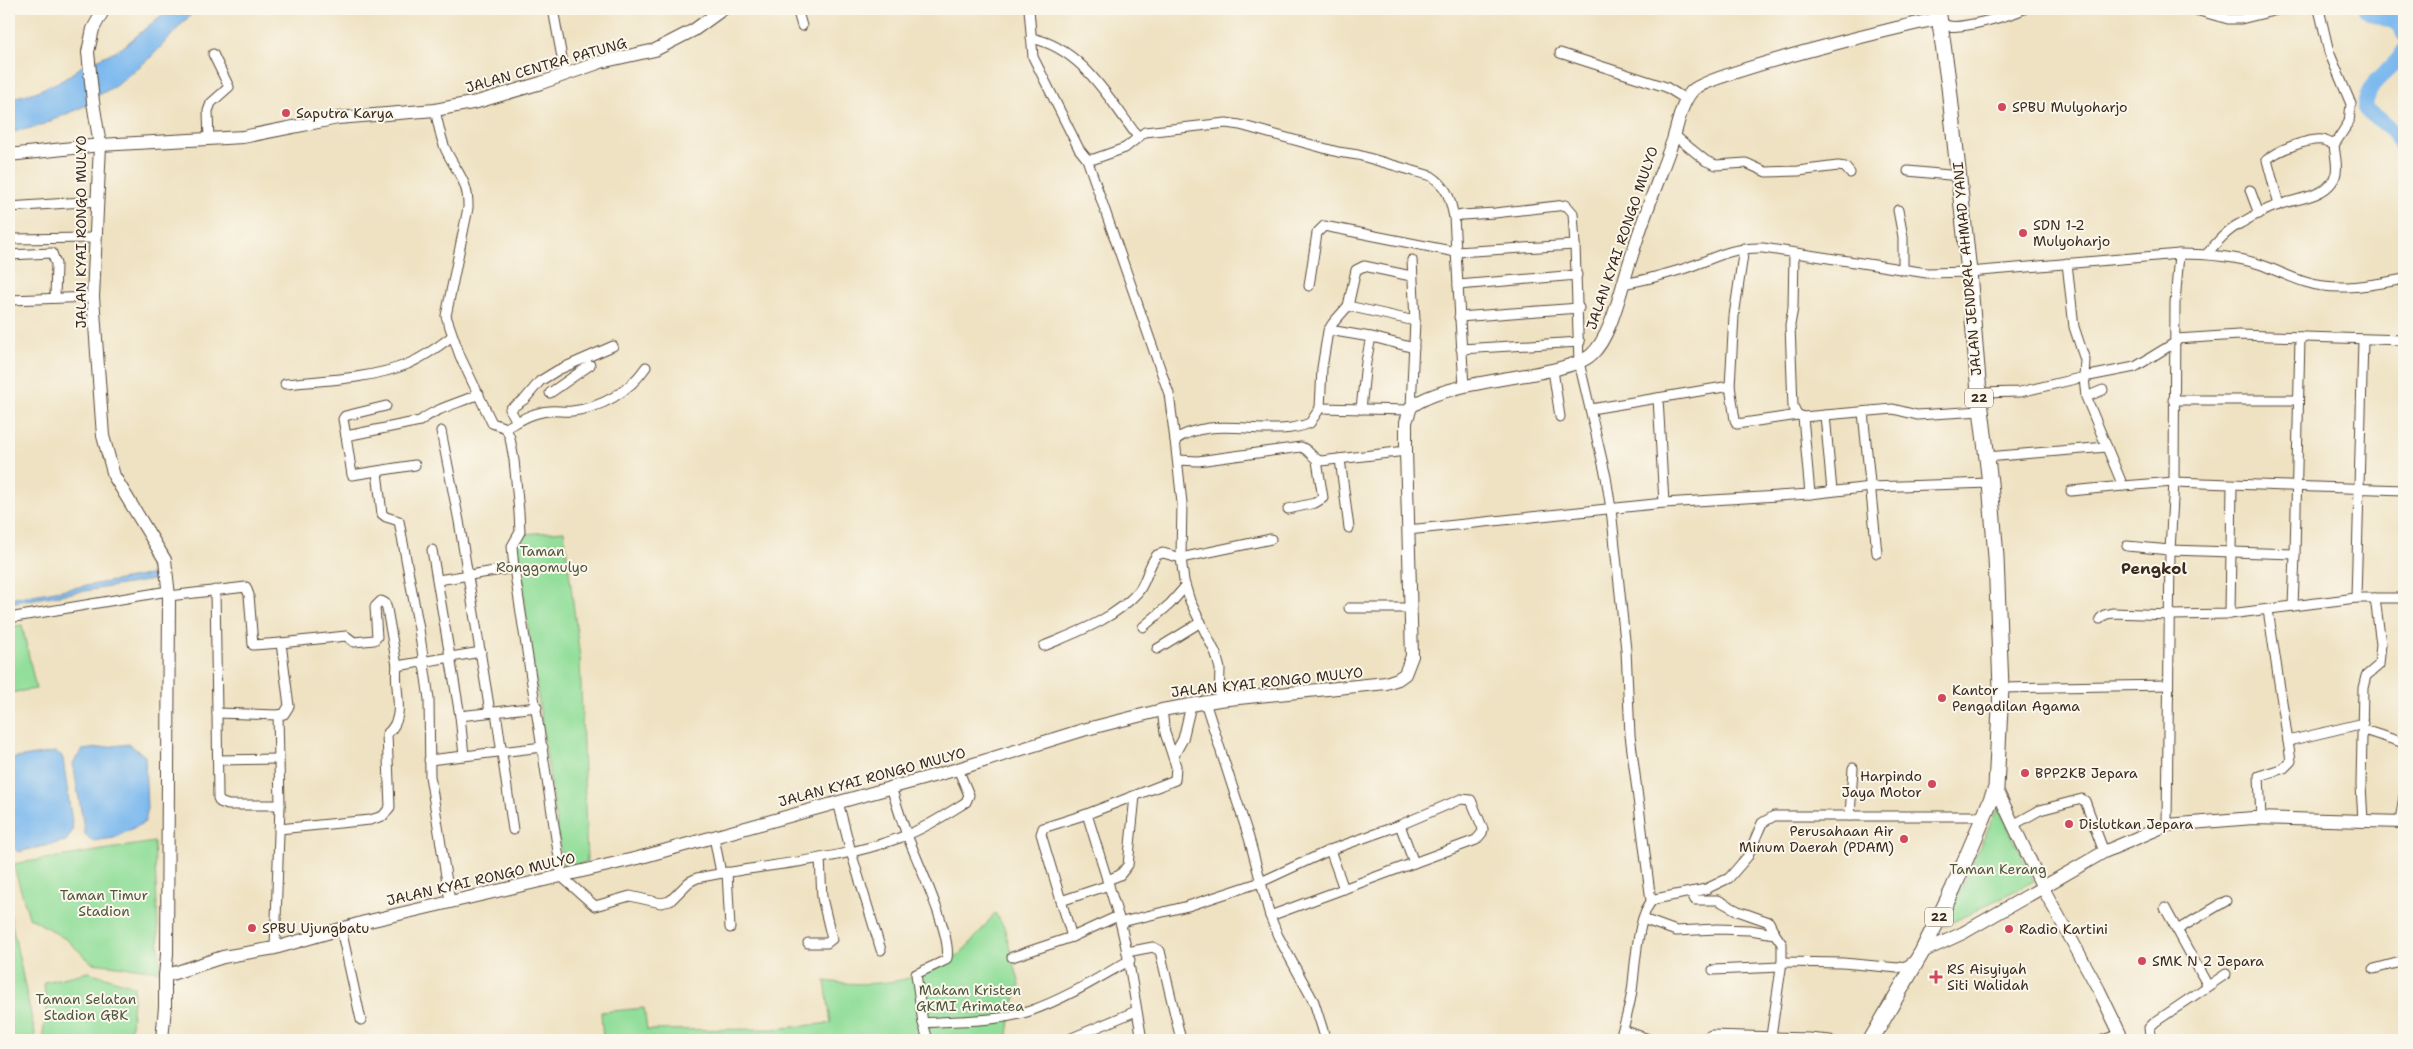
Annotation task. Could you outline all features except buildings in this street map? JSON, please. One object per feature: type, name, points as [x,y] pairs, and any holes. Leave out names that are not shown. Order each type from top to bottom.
[{"type":"highway","name":"JALAN JENDRAL AHMAD YANI","points":[[1871,1040],[1922,952],[1953,889],[1996,788],[2001,688],[1999,596],[1990,483],[1979,393],[1959,176],[1949,87],[1938,14]]},
{"type":"street","name":"JALAN KYAI RONGO MULYO","points":[[104,9],[89,40],[92,102],[100,145],[93,297],[103,436],[114,476],[165,560],[169,594],[166,1007],[162,1040]]},
{"type":"street","points":[[553,9],[565,74]]},
{"type":"street","name":"JALAN CENTRA PATUNG","points":[[9,155],[100,145],[243,137],[338,118],[435,110],[477,102],[601,62],[655,50],[694,30],[723,9]]},
{"type":"street","points":[[797,9],[802,26]]},
{"type":"street","points":[[1029,9],[1033,57],[1079,149],[1087,159],[1120,248],[1153,354],[1169,394],[1182,503],[1180,558],[1185,587],[1218,661],[1219,700]]},
{"type":"street","points":[[1938,14],[1950,26],[1959,26],[1989,20],[2024,9]]},
{"type":"street","points":[[2192,9],[2228,19],[2241,19],[2281,9]]},
{"type":"street","points":[[2207,254],[2229,230],[2279,205],[2321,192],[2329,187],[2337,170],[2334,145],[2349,122],[2350,104],[2329,52],[2320,9]]},
{"type":"street","name":"JALAN KYAI RONGO MULYO","points":[[165,976],[223,957],[275,948],[450,901],[562,877],[714,837],[958,769],[1083,730],[1162,710],[1219,700],[1369,686],[1398,680],[1409,667],[1412,656],[1406,451],[1410,409],[1428,397],[1464,387],[1553,370],[1580,362],[1591,356],[1603,340],[1639,230],[1687,100],[1698,85],[1938,14]]},
{"type":"street","points":[[1031,38],[1055,46],[1076,60],[1138,137]]},
{"type":"street","points":[[1560,53],[1666,87],[1687,100]]},
{"type":"street","points":[[208,140],[208,111],[211,103],[229,87],[213,54]]},
{"type":"street","points":[[435,110],[446,149],[465,182],[469,194],[468,208],[446,306],[446,316],[451,337],[492,423],[506,428],[530,416],[549,411],[569,412],[601,403],[628,388],[646,367]]},
{"type":"street","points":[[1087,159],[1094,159],[1125,148],[1133,144],[1145,132],[1184,126],[1226,123],[1240,125],[1338,152],[1358,155],[1432,176],[1441,182],[1448,191],[1454,218],[1464,387]]},
{"type":"street","points":[[1674,135],[1706,161],[1716,165],[1746,163],[1766,172],[1798,171],[1838,166],[1845,167],[1850,173]]},
{"type":"street","points":[[2279,205],[2267,160],[2283,150],[2312,140],[2322,140],[2334,145]]},
{"type":"street","points":[[1908,171],[1959,176]]},
{"type":"street","points":[[2250,190],[2259,214]]},
{"type":"street","points":[[9,207],[98,201]]},
{"type":"street","points":[[1454,218],[1462,215],[1566,205],[1573,212],[1579,308],[1580,362],[1611,509],[1626,650],[1630,735],[1651,901],[1643,919],[1623,1030],[1619,1040]]},
{"type":"street","points":[[1898,210],[1903,236],[1903,270]]},
{"type":"street","points":[[1309,286],[1317,233],[1324,226],[1456,252],[1575,245]]},
{"type":"street","points":[[9,239],[95,238]]},
{"type":"street","points":[[1622,284],[1646,280],[1685,268],[1734,249],[1744,248],[1794,253],[1927,273],[1969,272],[2179,254],[2207,254],[2258,264],[2312,284],[2350,286],[2404,279]]},
{"type":"street","points":[[1744,248],[1734,316],[1730,386],[1737,424],[1801,416],[1893,410],[1917,415],[1981,411]]},
{"type":"street","points":[[1794,253],[1794,287],[1790,325],[1794,406],[1801,416],[1810,494]]},
{"type":"street","points":[[9,255],[52,254],[56,264],[55,298]]},
{"type":"street","points":[[2167,825],[2168,685],[2171,616],[2170,550],[2174,482],[2175,303],[2179,254]]},
{"type":"street","points":[[1320,408],[1410,409],[1415,321],[1411,276],[1412,260]]},
{"type":"street","points":[[2067,263],[2074,327],[2085,360],[2086,397],[2123,486]]},
{"type":"street","points":[[1175,440],[1185,434],[1222,428],[1283,428],[1304,426],[1310,423],[1320,408],[1322,368],[1329,330],[1348,306],[1356,270],[1360,266],[1411,276]]},
{"type":"street","points":[[1458,285],[1577,275]]},
{"type":"street","points":[[9,300],[93,297]]},
{"type":"street","points":[[1348,306],[1415,321]]},
{"type":"street","points":[[1459,317],[1579,308]]},
{"type":"street","points":[[1329,330],[1414,348]]},
{"type":"street","points":[[1979,393],[2020,392],[2135,367],[2176,341],[2239,335],[2404,340]]},
{"type":"street","points":[[2293,606],[2298,488],[2300,336]]},
{"type":"street","points":[[285,384],[343,378],[392,369],[424,356],[451,337]]},
{"type":"street","points":[[1362,409],[1366,362],[1371,338]]},
{"type":"street","points":[[2356,598],[2362,340]]},
{"type":"street","points":[[1461,350],[1580,342]]},
{"type":"street","points":[[517,422],[510,409],[525,399],[540,381],[569,364],[588,358],[613,346]]},
{"type":"street","points":[[550,393],[590,366]]},
{"type":"street","points":[[1553,370],[1560,417]]},
{"type":"street","points":[[1591,409],[1730,386]]},
{"type":"street","points":[[2086,397],[2103,390]]},
{"type":"street","points":[[346,436],[420,420],[425,415],[460,404],[479,394]]},
{"type":"street","points":[[1658,398],[1664,503]]},
{"type":"street","points":[[2173,400],[2298,400]]},
{"type":"street","points":[[386,406],[345,416],[343,419],[352,475],[416,465]]},
{"type":"street","points":[[1863,412],[1877,553]]},
{"type":"street","points":[[1825,415],[1832,492]]},
{"type":"street","points":[[506,428],[514,460],[519,512],[520,532],[512,546],[514,568],[562,877],[592,904],[598,906],[630,896],[662,903],[670,900],[689,882],[697,878],[851,852],[907,835],[968,801],[969,795],[958,769]]},
{"type":"street","points":[[442,430],[481,652],[502,750],[513,830]]},
{"type":"street","points":[[1178,460],[1198,461],[1301,447],[1306,449],[1317,461],[1323,498],[1315,503],[1288,509]]},
{"type":"street","points":[[1987,457],[2107,447]]},
{"type":"street","points":[[1317,461],[1406,451]]},
{"type":"street","points":[[1340,459],[1349,528]]},
{"type":"street","points":[[377,472],[382,514],[386,517],[397,519],[401,525],[429,699],[430,776],[450,901]]},
{"type":"street","points":[[2070,491],[2174,482],[2298,488],[2404,490]]},
{"type":"street","points":[[1408,530],[1664,503],[1810,494],[1871,487],[1990,483]]},
{"type":"street","points":[[2230,614],[2232,485]]},
{"type":"street","points":[[1044,646],[1097,623],[1116,611],[1139,591],[1157,555],[1163,553],[1180,558],[1271,539]]},
{"type":"street","points":[[2127,546],[2170,550],[2295,554]]},
{"type":"street","points":[[432,550],[452,656],[464,756]]},
{"type":"street","points":[[438,580],[514,568]]},
{"type":"street","points":[[9,618],[169,594],[246,587],[249,595],[253,645],[346,636],[354,642],[374,640],[377,637],[375,607],[381,601],[387,609],[397,666],[396,675],[400,701],[395,724],[386,734],[390,808],[384,816],[363,821],[279,829]]},
{"type":"street","points":[[1143,627],[1170,604],[1185,587]]},
{"type":"street","points":[[215,590],[218,798],[220,802],[228,805],[280,805]]},
{"type":"street","points":[[2100,619],[2104,615],[2112,613],[2171,616],[2230,614],[2356,598],[2404,598]]},
{"type":"street","points":[[2363,821],[2361,785],[2364,679],[2379,665],[2381,644],[2375,598]]},
{"type":"street","points":[[1349,608],[1411,608]]},
{"type":"street","points":[[2261,818],[2260,776],[2290,764],[2291,757],[2268,610]]},
{"type":"street","points":[[1157,649],[1201,622]]},
{"type":"street","points":[[217,713],[278,716],[284,714],[289,706],[281,643]]},
{"type":"street","points":[[397,666],[481,652]]},
{"type":"street","points":[[2001,688],[2168,685]]},
{"type":"street","points":[[1205,702],[1249,838],[1270,916],[1278,936],[1314,1002],[1326,1040]]},
{"type":"street","points":[[1173,757],[1183,739],[1191,705]]},
{"type":"street","points":[[460,716],[537,707]]},
{"type":"street","points":[[1072,937],[1042,841],[1042,830],[1049,825],[1087,814],[1175,780],[1176,772],[1165,733],[1162,710]]},
{"type":"street","points":[[275,948],[280,805],[278,716]]},
{"type":"street","points":[[2288,741],[2364,726],[2404,743]]},
{"type":"street","points":[[429,760],[502,750],[543,747]]},
{"type":"street","points":[[218,760],[278,759]]},
{"type":"street","points":[[1850,816],[1853,768]]},
{"type":"street","points":[[891,787],[907,835],[942,924],[948,952],[948,958],[944,961],[916,974],[923,1023],[928,1040]]},
{"type":"street","points":[[1996,788],[2043,888],[2099,990],[2121,1037],[2103,1040]]},
{"type":"street","points":[[1061,901],[1108,883],[1120,875],[1128,865],[1135,796]]},
{"type":"street","points":[[1713,970],[1781,964],[1842,963],[1898,968],[1908,965],[1922,952],[1963,933],[2104,852],[2167,825],[2261,818],[2402,822],[2404,796]]},
{"type":"street","points":[[1122,925],[1130,920],[1188,906],[1261,882],[1330,850],[1400,825],[1464,798],[1471,800],[1479,815],[1483,829],[1479,837],[1270,916]]},
{"type":"street","points":[[2013,825],[2040,810],[2080,799],[2085,801],[2104,852]]},
{"type":"street","points":[[838,802],[881,950]]},
{"type":"street","points":[[1087,814],[1122,925],[1142,1040]]},
{"type":"street","points":[[1651,901],[1706,889],[1734,873],[1748,856],[1762,823],[1770,817],[1984,816]]},
{"type":"street","points":[[1400,825],[1414,863]]},
{"type":"street","points":[[714,837],[724,873],[730,928]]},
{"type":"street","points":[[1330,850],[1344,889]]},
{"type":"street","points":[[808,943],[827,943],[832,939],[822,898],[820,858]]},
{"type":"street","points":[[1691,892],[1695,900],[1718,900],[1738,911],[1769,922],[1782,944],[1771,1036]]},
{"type":"street","points":[[2177,930],[2226,901]]},
{"type":"street","points":[[2165,908],[2208,986]]},
{"type":"street","points":[[1012,957],[1072,937],[1118,916]]},
{"type":"street","points":[[1643,919],[1676,931],[1725,929],[1775,934]]},
{"type":"street","points":[[341,929],[361,1020]]},
{"type":"street","points":[[923,1023],[1005,1016],[1030,1011],[1075,990],[1128,956],[1153,946],[1160,950],[1181,1040]]},
{"type":"street","points":[[2374,969],[2404,961]]},
{"type":"street","points":[[2151,1040],[2150,1028],[2155,1022],[2226,974]]},
{"type":"street","points":[[1067,1040],[1136,1011]]},
{"type":"street","points":[[1623,1030],[1651,1040]]},
{"type":"street","points":[[1702,1040],[1711,1035],[1771,1036],[1830,1040]]},
{"type":"green space","name":"Taman Ronggomulyo","points":[[564,531],[580,658],[587,862],[563,870],[516,544],[522,534]]},
{"type":"green space","points":[[22,625],[36,689],[9,693],[9,627]]},
{"type":"green space","name":"Taman Kerang","points":[[1998,807],[2034,881],[1943,927]]},
{"type":"green space","name":"Taman Timur Stadion","points":[[154,842],[160,971],[92,963],[67,940],[29,917],[13,864]]},
{"type":"green space","points":[[9,910],[35,1034],[33,1040],[9,1040]]},
{"type":"green space","name":"Makam Kristen GKMI Arimatea","points":[[995,913],[1004,927],[1020,985],[1012,1009],[1007,1040],[603,1040],[601,1012],[644,1008],[647,1030],[774,1029],[831,1023],[825,981],[856,984],[888,982],[919,975],[934,969],[948,962],[961,952]]},
{"type":"green space","name":"Taman Selatan Stadion GBK","points":[[89,972],[134,986],[130,1040],[42,1040],[46,1014],[44,982]]},
{"type":"water","points":[[169,9],[196,9],[151,57],[115,86],[90,100],[87,105],[39,126],[9,133],[9,99],[35,92],[63,80],[81,67],[122,48]]},
{"type":"water","points":[[160,573],[159,579],[9,603],[9,599]]},
{"type":"water","points":[[129,744],[145,756],[147,812],[145,822],[114,838],[92,841],[85,834],[73,763],[82,750]]},
{"type":"water","points":[[55,752],[61,755],[63,759],[73,830],[66,841],[18,852],[9,843],[9,759]]},
{"type":"waterway","points":[[2366,9],[2398,24],[2404,34]]},
{"type":"waterway","points":[[2404,51],[2370,90],[2365,108],[2394,133],[2404,148]]},
{"type":"place","name":"SPBU Mulyoharjo","points":[[2002,107]]},
{"type":"place","name":"Saputra Karya","points":[[286,113]]},
{"type":"place","name":"SDN 1-2 Mulyoharjo","points":[[2023,233]]},
{"type":"place","name":"Kantor Pengadilan Agama","points":[[1942,698]]},
{"type":"place","name":"BPP2KB Jepara","points":[[2025,773]]},
{"type":"place","name":"Harpindo Jaya Motor","points":[[1932,784]]},
{"type":"place","name":"Dislutkan Jepara","points":[[2069,824]]},
{"type":"place","name":"Perusahaan Air Minum Daerah (PDAM)","points":[[1904,839]]},
{"type":"place","name":"SPBU Ujungbatu","points":[[252,928]]},
{"type":"place","name":"Radio Kartini","points":[[2009,929]]},
{"type":"place","name":"SMK N 2 Jepara","points":[[2142,961]]},
{"type":"place","name":"RS Aisyiyah Siti Walidah","points":[[1936,977]]},
{"type":"district","name":"Pengkol","points":[[2154,568]]}]
